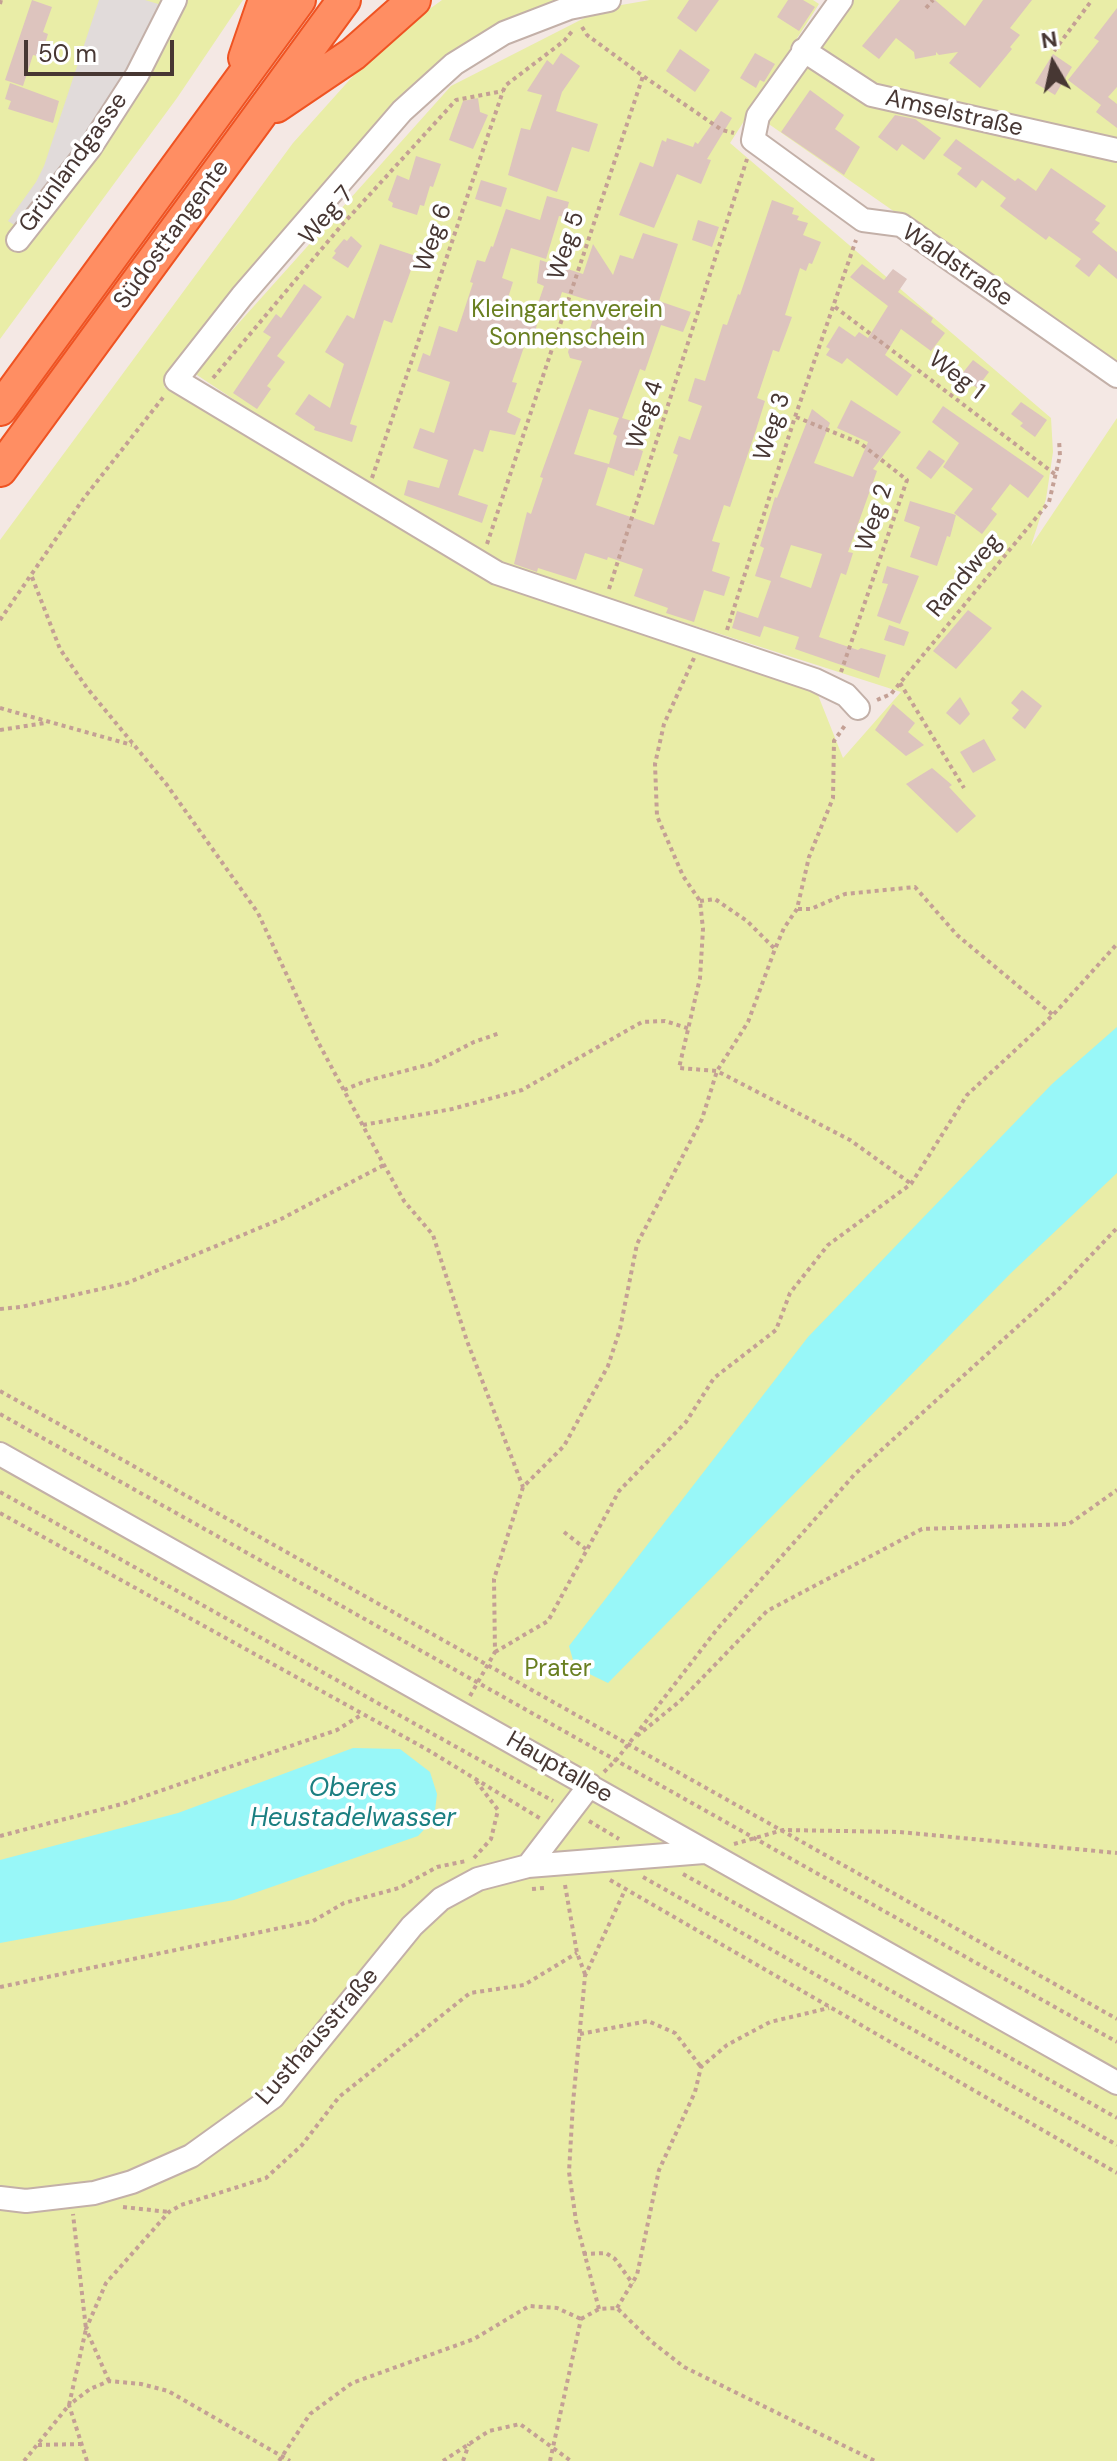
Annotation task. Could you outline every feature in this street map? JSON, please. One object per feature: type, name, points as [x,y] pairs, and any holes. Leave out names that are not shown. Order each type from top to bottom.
[{"type":"highway","points":[[233,92],[265,0]]},
{"type":"highway","name":"Südosttangente","points":[[0,409],[299,0]]},
{"type":"highway","name":"Südosttangente","points":[[0,470],[344,0]]},
{"type":"highway","points":[[257,119],[353,54],[414,0]]},
{"type":"street","name":"Grünlandgasse","points":[[18,240],[90,148],[137,75],[175,0]]},
{"type":"street","points":[[609,0],[569,8],[504,33],[454,64],[402,111],[242,296],[185,386],[497,573],[835,689],[858,708]]},
{"type":"street","points":[[753,140],[758,116],[841,0]]},
{"type":"street","name":"Amselstraße","points":[[803,50],[872,95],[1117,150]]},
{"type":"street","name":"Waldstraße","points":[[753,140],[863,220],[901,225],[1117,376]]},
{"type":"street","name":"Hauptallee","points":[[0,1454],[1117,2083]]},
{"type":"street","points":[[528,1866],[590,1785]]},
{"type":"street","name":"Lusthausstraße","points":[[0,2198],[26,2201],[94,2193],[132,2182],[191,2156],[273,2097],[412,1926],[441,1899],[478,1879],[528,1866],[704,1852]]},
{"type":"path","points":[[926,8],[933,0]]},
{"type":"path","points":[[1054,51],[1092,0]]},
{"type":"path","name":"Weg 6","points":[[366,495],[506,85],[564,41],[579,23],[587,35],[643,76]]},
{"type":"path","points":[[643,76],[722,130],[753,140]]},
{"type":"path","name":"Weg 5","points":[[480,564],[643,76]]},
{"type":"path","name":"Weg 7","points":[[0,620],[84,498],[185,386],[218,375],[341,226],[456,100],[503,91]]},
{"type":"path","name":"Weg 4","points":[[602,609],[753,140]]},
{"type":"path","name":"Weg 3","points":[[700,901],[683,876],[657,816],[655,764],[664,724],[712,645],[863,220]]},
{"type":"path","name":"Weg 1","points":[[834,306],[1056,475]]},
{"type":"path","name":"Weg 2","points":[[795,417],[860,443],[907,480],[835,689]]},
{"type":"path","name":"Randweg","points":[[858,708],[891,694],[1049,502],[1060,456],[1059,440]]},
{"type":"path","points":[[32,577],[60,649],[87,688],[167,785],[258,913],[318,1042],[384,1165],[404,1201],[433,1235],[467,1341],[523,1487]]},
{"type":"path","points":[[900,683],[964,788]]},
{"type":"path","points":[[0,708],[134,746]]},
{"type":"path","points":[[460,1711],[495,1652],[494,1579],[523,1487],[564,1446],[608,1366],[620,1329],[637,1244],[702,1119],[717,1071],[748,1022],[784,928],[797,909],[809,857],[833,798],[834,741],[858,708]]},
{"type":"path","points":[[0,730],[47,722]]},
{"type":"path","points":[[797,909],[811,909],[845,894],[915,887],[957,935],[1053,1015]]},
{"type":"path","points":[[775,949],[747,921],[715,899],[700,901],[703,929],[700,978],[679,1068],[717,1071],[850,1140],[911,1184]]},
{"type":"path","points":[[495,1652],[548,1621],[619,1491],[686,1422],[714,1378],[776,1330],[790,1293],[828,1245],[911,1184],[967,1095],[1053,1015],[1117,944]]},
{"type":"path","points":[[363,1125],[452,1109],[522,1090],[642,1022],[665,1021],[690,1029]]},
{"type":"path","points":[[344,1090],[431,1064],[500,1033]]},
{"type":"path","points":[[0,1309],[127,1283],[281,1219],[384,1165]]},
{"type":"path","points":[[590,1785],[617,1759],[718,1628],[855,1474],[1060,1288],[1117,1228]]},
{"type":"path","points":[[0,1391],[1117,2019]]},
{"type":"path","points":[[0,1414],[1117,2042]]},
{"type":"path","points":[[629,1742],[680,1701],[767,1611],[922,1529],[1069,1524],[1117,1490]]},
{"type":"path","points":[[564,1532],[587,1550]]},
{"type":"path","points":[[0,1836],[122,1804],[337,1730],[362,1714]]},
{"type":"path","points":[[472,1860],[491,1839],[498,1810],[474,1779]]},
{"type":"path","points":[[704,1852],[783,1830],[900,1832],[1117,1853]]},
{"type":"path","points":[[0,1987],[313,1921],[344,1903],[399,1888],[437,1867],[472,1860],[486,1862]]},
{"type":"path","points":[[589,1861],[610,1881],[625,1890],[1117,2173]]},
{"type":"path","points":[[565,1885],[577,1953],[585,1976]]},
{"type":"path","points":[[599,2309],[583,2254],[569,2172],[585,1976],[625,1890]]},
{"type":"path","points":[[87,2461],[69,2405],[86,2329],[106,2283],[169,2212],[181,2205],[266,2178],[302,2145],[339,2097],[470,1993],[524,1985],[577,1953]]},
{"type":"path","points":[[617,2308],[633,2284],[659,2170],[695,2092],[701,2067],[727,2045],[770,2022],[830,2008]]},
{"type":"path","points":[[580,2034],[648,2021],[675,2033],[701,2067]]},
{"type":"path","points":[[72,2196],[86,2329],[109,2381]]},
{"type":"path","points":[[583,2254],[606,2253],[615,2259],[633,2284]]},
{"type":"path","points":[[279,2458],[310,2414],[352,2383],[474,2339],[529,2306],[557,2308],[581,2319]]},
{"type":"path","points":[[550,2461],[581,2319],[599,2309],[617,2308],[684,2367],[875,2461]]},
{"type":"path","points":[[24,2461],[69,2405],[90,2389],[109,2381],[168,2391],[279,2458],[290,2461]]},
{"type":"path","points":[[443,2461],[489,2431],[520,2424],[571,2461]]},
{"type":"path","points":[[463,2461],[470,2442]]},
{"type":"path","points":[[36,2446],[80,2444]]},
{"type":"green space","points":[[0,0],[243,0],[177,98],[0,339]]},
{"type":"green space","name":"Prater","points":[[442,0],[567,0],[530,12],[477,37],[424,80],[276,242],[164,387],[238,426],[514,588],[816,690],[843,758],[901,692],[480,557],[364,486],[194,373],[451,86],[604,8],[650,0],[813,0],[819,4],[730,143],[1051,418],[1053,452],[1046,499],[1031,546],[1117,418],[1117,2461],[0,2461],[0,540],[293,143],[362,66],[406,26]]},
{"type":"green space","points":[[854,0],[1117,0],[1117,367],[763,120]]},
{"type":"shaded area","points":[[99,0],[145,0],[165,6],[131,76],[21,229],[8,221],[44,166]]},
{"type":"water","points":[[1117,1027],[1117,1173],[1011,1273],[608,1683],[575,1667],[569,1646],[808,1337],[1052,1084]]},
{"type":"water","name":"Oberes Heustadelwasser","points":[[353,1748],[400,1749],[430,1772],[437,1794],[434,1819],[418,1836],[234,1900],[0,1943],[0,1860],[178,1813]]},
{"type":"building","points":[[32,0],[52,7],[43,32],[48,34],[41,57],[33,55],[23,86],[5,80]]},
{"type":"building","points":[[689,0],[719,0],[696,32],[677,18]]},
{"type":"building","points":[[788,0],[803,0],[815,7],[799,31],[777,17]]},
{"type":"building","points":[[900,0],[935,0],[965,26],[983,0],[1032,0],[1010,28],[1020,35],[1010,47],[1012,49],[980,88],[949,63],[958,52],[939,55],[936,52],[936,55],[915,59],[914,52],[896,38],[879,59],[862,46]]},
{"type":"building","points":[[1117,8],[1117,87],[1108,97],[1117,104],[1117,128],[1096,112],[1101,105],[1068,80],[1099,41],[1094,38]]},
{"type":"building","points":[[680,49],[710,70],[695,92],[666,71]]},
{"type":"building","points":[[561,53],[580,66],[562,92],[556,111],[598,124],[589,152],[572,147],[557,192],[508,175],[521,128],[530,130],[542,95],[527,91],[547,60],[553,65]]},
{"type":"building","points":[[755,53],[775,64],[764,82],[760,80],[756,88],[740,78]]},
{"type":"building","points":[[1053,54],[1072,67],[1055,95],[1035,83]]},
{"type":"building","points":[[10,83],[59,101],[53,123],[8,109],[11,101],[5,99]]},
{"type":"building","points":[[810,90],[844,115],[835,129],[860,147],[844,175],[781,132]]},
{"type":"building","points":[[478,98],[480,112],[488,115],[473,149],[449,140],[463,101]]},
{"type":"building","points":[[721,111],[732,118],[707,159],[711,160],[701,184],[677,174],[654,228],[619,215],[640,162],[653,167],[662,140],[666,142],[667,138],[693,147],[695,142],[698,144]]},
{"type":"building","points":[[895,115],[915,119],[941,138],[924,160],[902,144],[897,151],[878,137]]},
{"type":"building","points":[[956,139],[1015,181],[1018,178],[1036,191],[1051,168],[1106,206],[1095,220],[1100,223],[1092,232],[1117,252],[1117,279],[1099,264],[1089,277],[1075,266],[1081,259],[1049,236],[1046,240],[1000,206],[1006,198],[982,180],[976,188],[957,174],[962,168],[943,155]]},
{"type":"building","points":[[416,156],[441,164],[433,187],[430,186],[424,206],[420,205],[417,215],[392,207],[393,203],[388,200],[397,175],[409,180]]},
{"type":"building","points":[[481,180],[507,188],[501,207],[475,199]]},
{"type":"building","points":[[547,196],[569,202],[565,217],[559,216],[546,259],[511,248],[502,278],[513,282],[503,314],[537,325],[530,346],[525,344],[512,382],[517,383],[507,412],[521,419],[515,435],[490,430],[483,452],[474,449],[458,495],[488,505],[482,523],[404,495],[408,480],[439,488],[448,460],[413,448],[420,428],[434,433],[450,382],[417,371],[423,353],[430,356],[439,326],[457,332],[477,260],[485,262],[506,209],[540,220]]},
{"type":"building","points":[[772,200],[794,208],[792,214],[799,216],[797,220],[808,223],[803,235],[821,242],[812,264],[809,263],[806,271],[800,268],[785,315],[792,317],[779,352],[773,350],[757,398],[765,401],[756,430],[730,507],[724,505],[712,541],[720,543],[712,571],[730,577],[724,596],[704,590],[694,622],[666,613],[668,608],[634,596],[643,569],[608,557],[607,560],[585,553],[576,580],[514,564],[527,512],[531,514],[543,478],[540,477],[582,361],[570,358],[568,352],[573,336],[587,338],[598,303],[562,292],[553,320],[534,315],[544,286],[537,283],[540,260],[583,274],[593,244],[613,275],[620,255],[633,259],[643,233],[678,244],[659,301],[691,312],[683,332],[661,325],[645,371],[640,369],[622,418],[645,425],[638,449],[643,451],[637,471],[634,476],[608,467],[596,505],[654,525],[678,455],[673,453],[679,436],[690,440],[702,406],[688,401],[695,378],[705,381],[723,324],[727,325]],"holes":[[[589,409],[619,418],[613,434],[617,436],[609,464],[574,454]]]},
{"type":"building","points":[[698,220],[719,227],[712,247],[692,240]]},
{"type":"building","points":[[351,236],[362,246],[348,268],[332,258],[344,239],[347,241]]},
{"type":"building","points":[[380,244],[416,256],[392,323],[384,320],[350,424],[357,426],[352,442],[314,430],[315,427],[295,414],[309,394],[330,408],[344,364],[325,352],[347,315],[354,319]]},
{"type":"building","points":[[862,264],[884,280],[893,269],[907,279],[898,292],[933,318],[931,322],[945,333],[931,351],[901,329],[885,355],[912,375],[897,396],[847,358],[842,364],[826,355],[830,349],[826,347],[839,326],[855,337],[859,332],[868,338],[888,306],[850,277]]},
{"type":"building","points":[[304,284],[322,297],[277,356],[285,362],[267,386],[271,389],[257,409],[233,393],[271,337],[263,332],[276,314],[281,318]]},
{"type":"building","points":[[973,360],[989,372],[977,388],[961,375]]},
{"type":"building","points":[[851,400],[901,432],[873,469],[877,471],[848,552],[853,553],[846,575],[841,573],[819,637],[858,650],[861,648],[886,655],[879,678],[795,649],[799,637],[764,626],[760,637],[732,628],[737,611],[758,618],[771,581],[755,576],[764,548],[760,546],[775,497],[812,409],[830,423],[814,463],[853,477],[868,442],[837,428]],"holes":[[[791,545],[822,554],[811,588],[780,577]]]},
{"type":"building","points":[[1021,402],[1047,420],[1035,437],[1020,426],[1023,423],[1011,414]]},
{"type":"building","points":[[943,406],[1044,476],[1028,498],[1010,484],[991,509],[997,514],[982,534],[954,513],[973,489],[943,467],[959,443],[932,422]]},
{"type":"building","points":[[929,450],[945,461],[931,479],[916,468]]},
{"type":"building","points":[[910,501],[956,515],[937,566],[910,557],[920,527],[904,521]]},
{"type":"building","points":[[887,566],[919,576],[900,624],[877,616],[888,584],[882,583]]},
{"type":"building","points":[[968,610],[992,628],[956,669],[933,651]]},
{"type":"building","points":[[889,625],[909,632],[904,646],[884,640]]},
{"type":"building","points":[[1022,690],[1042,706],[1025,729],[1012,718],[1019,710],[1011,703]]},
{"type":"building","points":[[960,697],[970,714],[960,725],[946,713]]},
{"type":"building","points":[[893,704],[915,723],[908,732],[924,745],[906,756],[875,730]]},
{"type":"building","points":[[984,739],[996,760],[973,773],[960,752]]},
{"type":"building","points":[[932,768],[952,785],[949,787],[976,816],[957,833],[906,784]]},
{"type":"park label","name":"Kleingartenverein Sonnenschein","points":[[567,325]]}]
